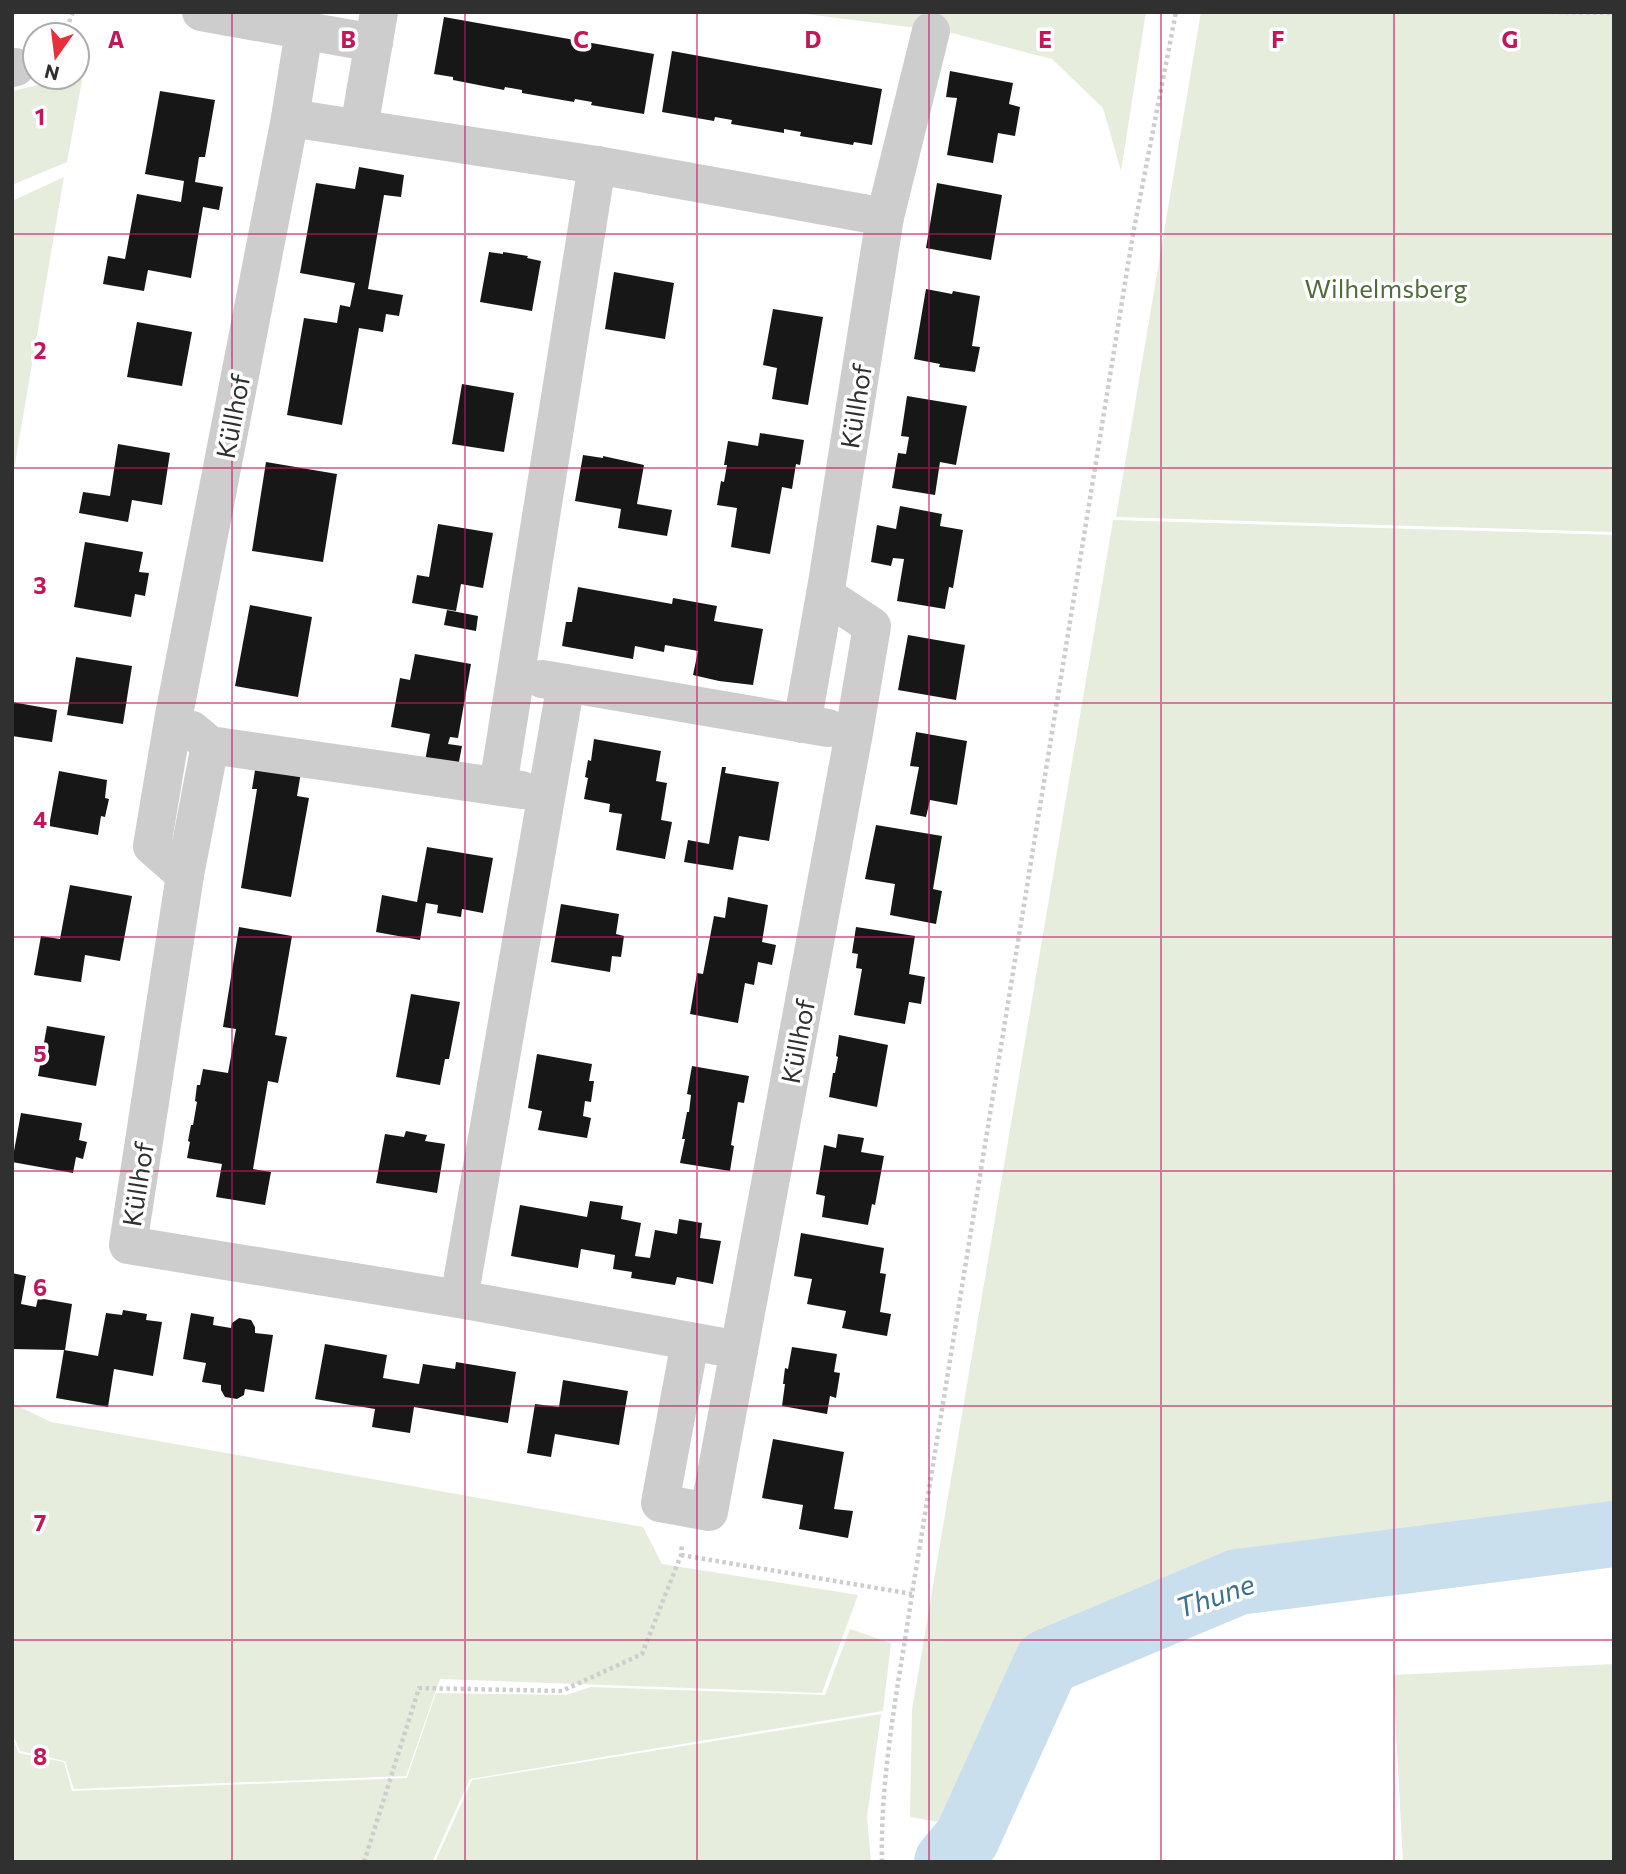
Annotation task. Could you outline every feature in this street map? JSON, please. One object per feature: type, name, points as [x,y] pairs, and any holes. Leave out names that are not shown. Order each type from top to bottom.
[{"type":"street","points":[[201,12],[304,31],[376,28],[359,128]]},
{"type":"street","name":"Küllhof","points":[[185,875],[152,846],[174,715],[290,118],[304,31]]},
{"type":"street","name":"Küllhof","points":[[802,724],[885,218],[931,31]]},
{"type":"street","points":[[290,118],[597,165],[885,218]]},
{"type":"street","points":[[498,786],[597,165]]},
{"type":"street","name":"Küllhof","points":[[690,1342],[660,1503],[709,1512],[855,733],[872,626],[825,595]]},
{"type":"street","points":[[516,675],[855,733]]},
{"type":"street","points":[[459,1299],[566,683]]},
{"type":"street","points":[[174,715],[210,745],[548,793]]},
{"type":"street","name":"Küllhof","points":[[210,745],[185,875],[128,1245],[459,1299],[739,1350]]},
{"type":"path","points":[[882,1862],[881,1827],[885,1779],[912,1594],[1130,247],[1176,12]]},
{"type":"path","points":[[1551,12],[1614,13]]},
{"type":"path","points":[[364,1862],[419,1688],[562,1691],[642,1654],[681,1555],[912,1594]]},
{"type":"green space","points":[[790,12],[1146,12],[1121,171],[1103,108],[1052,59],[948,32]]},
{"type":"green space","name":"Wilhelmsberg","points":[[1201,12],[1614,12],[1614,532],[1116,517]]},
{"type":"green space","points":[[12,91],[80,91],[67,162],[12,185]]},
{"type":"green space","points":[[64,177],[12,481],[12,201]]},
{"type":"green space","points":[[1113,520],[1614,535],[1614,1513],[1236,1558],[1038,1643],[951,1824],[910,1817],[912,1710]]},
{"type":"green space","points":[[12,1403],[51,1422],[643,1527],[662,1564],[858,1595],[822,1693],[440,1679],[406,1776],[74,1789],[65,1761],[20,1751],[12,1733]]},
{"type":"green space","points":[[850,1629],[891,1643],[883,1711],[470,1779],[432,1862],[12,1862],[12,1737],[19,1753],[64,1762],[72,1791],[407,1778],[436,1693],[566,1695],[591,1687],[825,1695]]},
{"type":"green space","points":[[1614,1664],[1614,1862],[1403,1862],[1393,1675]]},
{"type":"green space","points":[[881,1714],[867,1817],[871,1862],[435,1862],[472,1780]]},
{"type":"building","points":[[444,17],[654,54],[644,114],[591,105],[592,102],[575,99],[574,102],[522,93],[522,90],[505,87],[504,90],[434,74]]},
{"type":"building","points":[[672,51],[882,89],[872,145],[854,142],[853,145],[800,136],[801,132],[784,129],[784,133],[731,124],[732,120],[715,117],[714,121],[662,112]]},
{"type":"building","points":[[950,71],[1013,83],[1009,104],[1020,107],[1015,136],[998,133],[993,163],[947,155],[957,98],[946,97]]},
{"type":"building","points":[[160,91],[215,100],[205,157],[199,157],[195,182],[223,187],[219,210],[203,207],[191,278],[148,270],[144,291],[103,284],[108,256],[125,259],[137,194],[181,202],[184,181],[145,174]]},
{"type":"building","points":[[359,167],[404,175],[401,197],[384,195],[368,289],[403,295],[399,316],[386,314],[383,332],[359,328],[342,425],[287,415],[304,318],[337,323],[340,305],[350,307],[355,283],[300,273],[316,183],[355,189]]},
{"type":"building","points":[[937,183],[1002,195],[991,260],[926,248]]},
{"type":"building","points":[[489,252],[528,256],[527,258],[541,261],[532,311],[480,302]]},
{"type":"building","points":[[614,272],[674,283],[665,339],[605,329]]},
{"type":"building","points":[[926,289],[980,296],[972,346],[980,347],[975,372],[939,367],[940,364],[914,359]]},
{"type":"building","points":[[773,309],[823,317],[808,405],[772,399],[777,368],[763,365]]},
{"type":"building","points":[[137,322],[192,332],[182,386],[127,377]]},
{"type":"building","points":[[462,384],[514,393],[504,452],[452,444]]},
{"type":"building","points":[[907,396],[967,406],[956,465],[940,462],[935,495],[892,488],[898,453],[906,454],[909,437],[901,436]]},
{"type":"building","points":[[760,433],[804,440],[792,489],[782,487],[770,554],[731,547],[737,508],[717,505],[727,465],[724,465],[728,441],[758,446]]},
{"type":"building","points":[[118,444],[170,453],[162,505],[132,500],[128,522],[79,513],[83,492],[110,496]]},
{"type":"building","points":[[583,455],[603,456],[644,465],[637,504],[672,510],[667,536],[618,528],[621,509],[575,501]]},
{"type":"building","points":[[266,462],[337,474],[323,562],[252,551]]},
{"type":"building","points":[[900,506],[942,514],[940,526],[963,530],[953,588],[949,587],[945,609],[897,601],[904,559],[893,558],[891,566],[871,562],[877,525],[896,529]]},
{"type":"building","points":[[438,524],[493,533],[483,588],[461,584],[456,611],[412,603],[417,575],[429,577]]},
{"type":"building","points":[[85,542],[143,552],[139,572],[149,573],[145,596],[135,594],[131,617],[74,607]]},
{"type":"building","points":[[578,587],[672,604],[673,598],[717,606],[714,621],[763,629],[753,685],[693,675],[698,651],[665,645],[664,652],[635,646],[633,659],[562,646],[566,622],[572,622]]},
{"type":"building","points":[[250,605],[312,617],[298,697],[235,686]]},
{"type":"building","points":[[447,610],[478,616],[476,631],[444,625]]},
{"type":"building","points":[[908,635],[965,645],[956,700],[898,690]]},
{"type":"building","points":[[415,654],[471,664],[458,738],[450,737],[448,744],[462,746],[458,767],[425,761],[430,734],[391,727],[400,678],[410,680]]},
{"type":"building","points":[[76,657],[132,666],[123,724],[67,715]]},
{"type":"building","points":[[12,702],[57,710],[52,742],[12,736]]},
{"type":"building","points":[[916,732],[967,741],[957,805],[930,800],[926,817],[910,814],[919,767],[910,766]]},
{"type":"building","points":[[594,739],[661,751],[656,781],[667,783],[661,820],[672,822],[665,859],[616,850],[622,814],[609,812],[610,804],[584,799],[588,778],[585,777],[588,760],[591,761]]},
{"type":"building","points":[[257,758],[302,766],[297,796],[309,798],[291,897],[241,888],[257,789],[252,789]]},
{"type":"building","points":[[722,767],[726,767],[725,773],[779,782],[769,841],[739,836],[733,870],[684,862],[688,840],[709,844]]},
{"type":"building","points":[[59,771],[107,780],[105,798],[109,799],[105,817],[101,816],[98,835],[49,826]]},
{"type":"building","points":[[876,825],[942,836],[933,889],[942,891],[936,924],[890,915],[895,884],[865,879]]},
{"type":"building","points":[[427,847],[493,858],[483,913],[462,909],[461,917],[437,913],[438,905],[426,903],[420,940],[376,932],[382,895],[417,902]]},
{"type":"building","points":[[70,885],[132,896],[120,961],[85,955],[81,982],[34,975],[41,936],[60,939]]},
{"type":"building","points":[[728,897],[768,905],[762,942],[776,945],[772,965],[758,962],[754,985],[745,983],[738,1023],[690,1014],[697,973],[703,974],[714,916],[725,918]]},
{"type":"building","points":[[561,904],[619,914],[616,934],[624,936],[621,957],[612,956],[610,972],[551,962]]},
{"type":"building","points":[[239,927],[292,936],[275,1035],[287,1037],[278,1083],[268,1081],[253,1169],[271,1172],[265,1205],[216,1197],[222,1164],[187,1158],[197,1102],[197,1085],[200,1085],[203,1069],[228,1073],[236,1029],[223,1027]]},
{"type":"building","points":[[856,927],[915,936],[909,974],[925,977],[921,1004],[909,1002],[905,1024],[854,1015],[862,969],[856,968],[858,954],[852,953]]},
{"type":"building","points":[[411,994],[460,1002],[449,1059],[445,1059],[440,1085],[396,1077]]},
{"type":"building","points":[[47,1026],[105,1036],[96,1086],[38,1076]]},
{"type":"building","points":[[839,1035],[888,1045],[877,1107],[829,1097],[838,1057]]},
{"type":"building","points":[[537,1054],[592,1064],[589,1081],[594,1081],[591,1102],[585,1101],[583,1116],[591,1118],[587,1138],[538,1130],[542,1111],[528,1108]]},
{"type":"building","points":[[692,1066],[749,1076],[744,1103],[738,1102],[730,1171],[680,1163],[685,1139],[682,1139],[689,1112],[691,1095],[687,1094]]},
{"type":"building","points":[[21,1113],[82,1123],[79,1140],[87,1142],[83,1159],[76,1157],[73,1173],[12,1162]]},
{"type":"building","points":[[406,1131],[427,1135],[425,1141],[445,1144],[437,1193],[376,1183],[385,1134],[404,1137]]},
{"type":"building","points":[[838,1134],[864,1138],[861,1152],[884,1156],[875,1205],[872,1204],[868,1225],[822,1217],[825,1196],[816,1194],[824,1145],[836,1148]]},
{"type":"building","points":[[590,1201],[623,1206],[621,1219],[641,1223],[635,1256],[650,1258],[655,1230],[677,1234],[679,1219],[702,1223],[700,1238],[721,1241],[713,1284],[677,1277],[675,1285],[631,1278],[632,1272],[613,1269],[615,1255],[581,1249],[578,1268],[511,1256],[520,1205],[587,1217]]},
{"type":"building","points":[[801,1233],[884,1248],[880,1273],[886,1274],[880,1312],[891,1314],[887,1336],[842,1328],[846,1311],[807,1304],[812,1279],[794,1276]]},
{"type":"building","points":[[12,1273],[26,1276],[21,1304],[36,1307],[38,1298],[72,1304],[65,1350],[12,1349]]},
{"type":"building","points":[[123,1310],[147,1314],[146,1320],[162,1322],[153,1376],[114,1369],[108,1407],[56,1398],[64,1350],[98,1356],[106,1313],[122,1315]]},
{"type":"building","points":[[191,1313],[214,1317],[213,1325],[231,1328],[232,1323],[239,1318],[251,1320],[255,1333],[273,1335],[264,1392],[245,1389],[244,1395],[237,1399],[225,1397],[221,1385],[202,1382],[206,1363],[183,1359]]},
{"type":"building","points":[[325,1344],[387,1355],[383,1378],[419,1384],[423,1364],[455,1369],[456,1362],[516,1372],[508,1423],[414,1407],[410,1433],[372,1427],[375,1409],[315,1399]]},
{"type":"building","points":[[792,1347],[837,1354],[834,1372],[840,1373],[836,1398],[830,1396],[827,1414],[782,1406],[785,1368],[788,1369]]},
{"type":"building","points":[[563,1380],[628,1391],[619,1445],[555,1434],[551,1457],[527,1453],[535,1404],[559,1407]]},
{"type":"building","points":[[773,1439],[844,1452],[834,1509],[853,1511],[848,1538],[799,1529],[803,1505],[762,1498]]},
{"type":"waterway","name":"Thune","points":[[947,1862],[967,1838],[1047,1662],[1238,1582],[1614,1534]]}]
